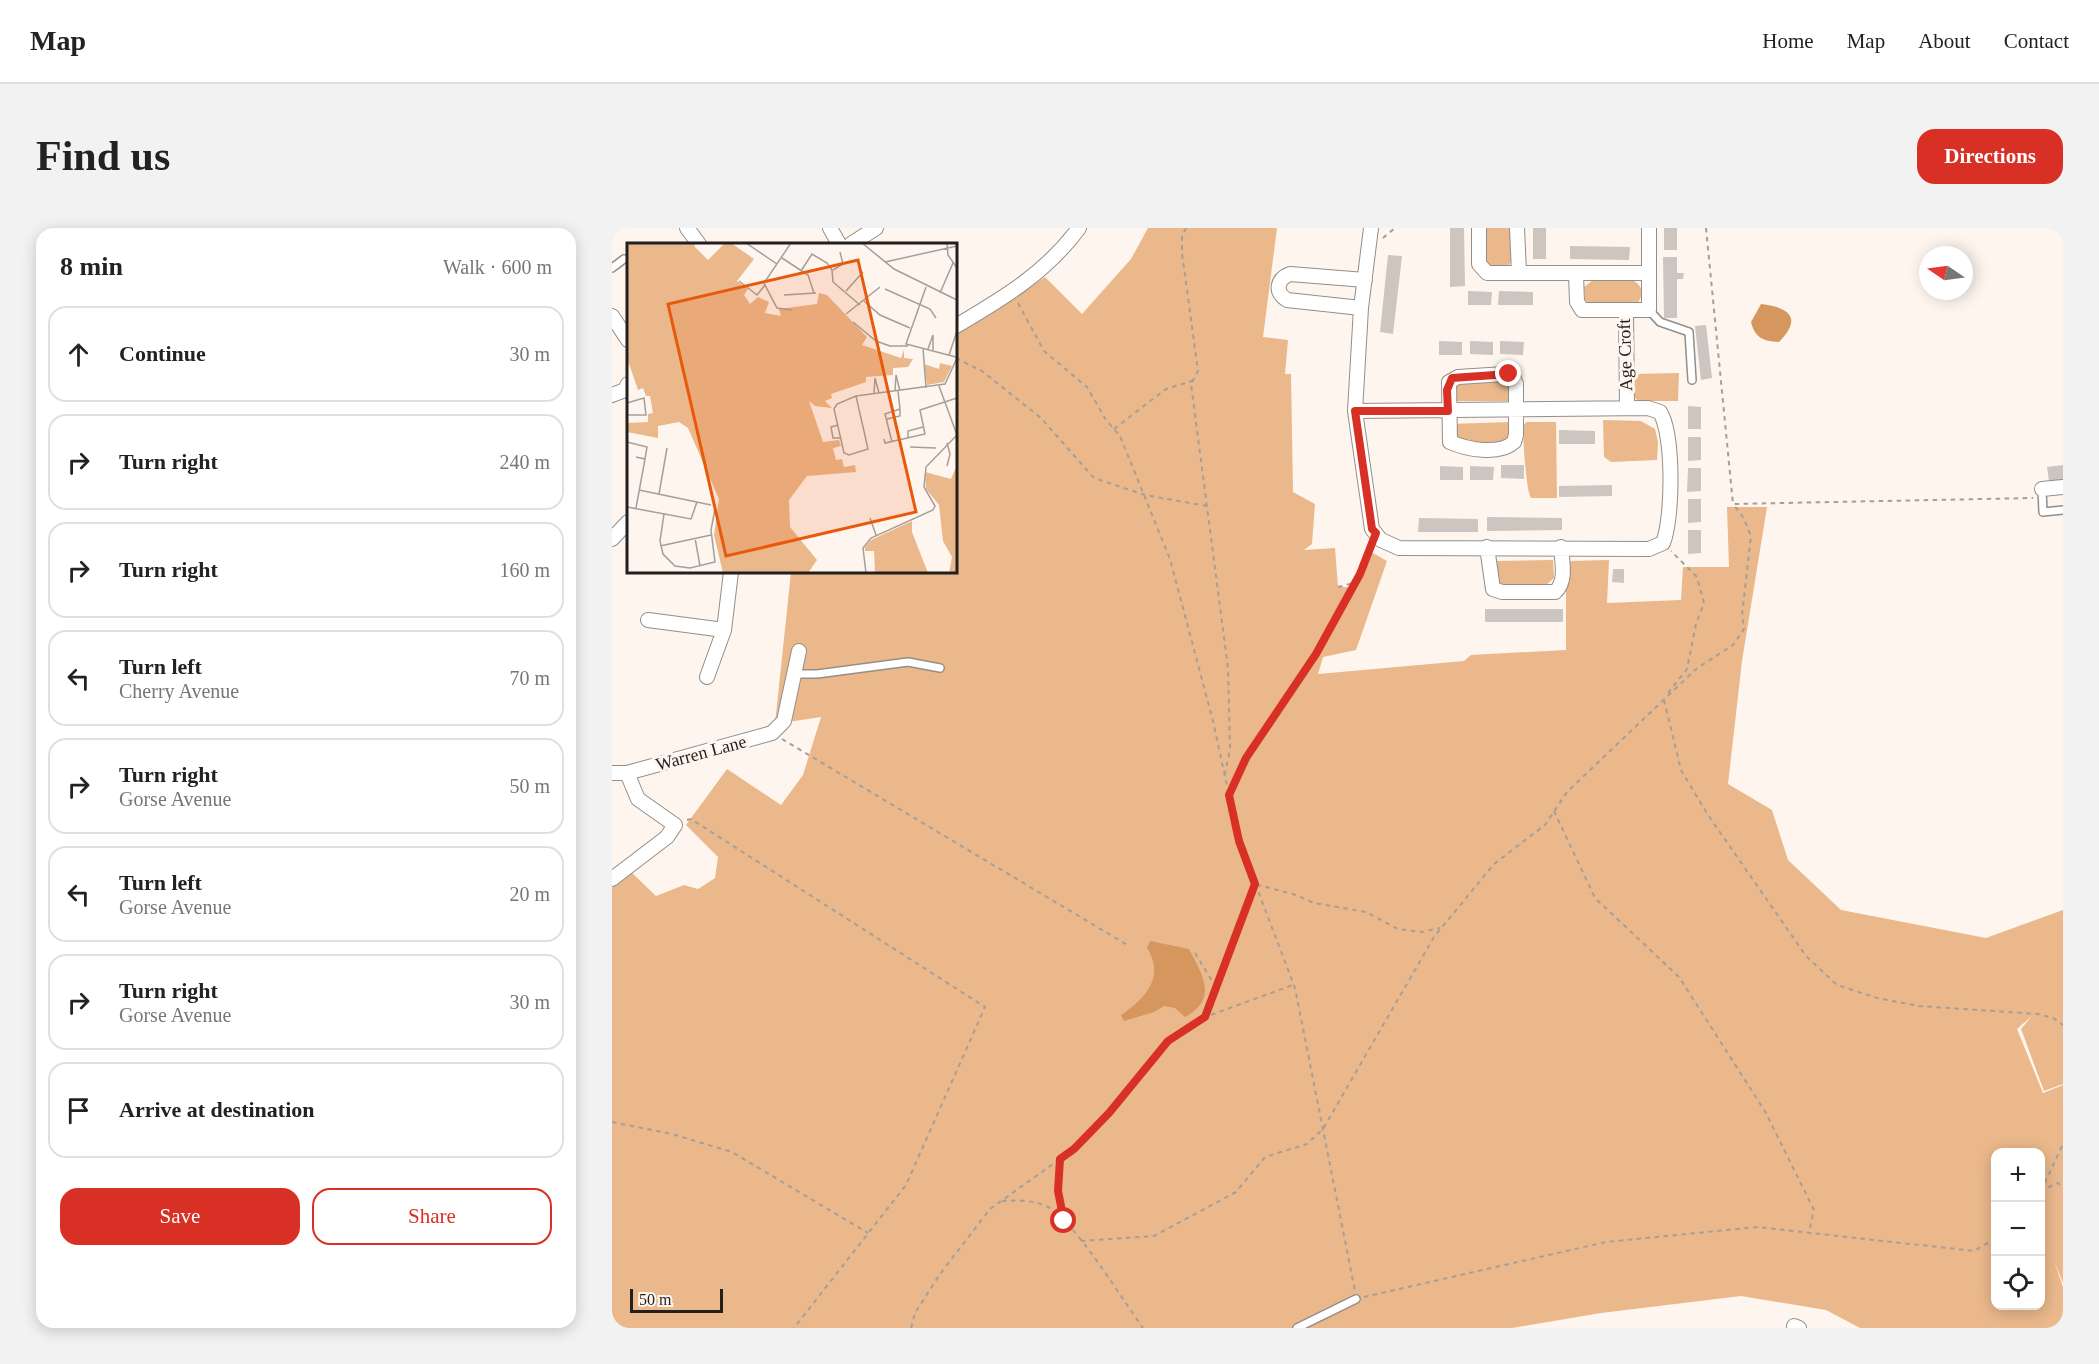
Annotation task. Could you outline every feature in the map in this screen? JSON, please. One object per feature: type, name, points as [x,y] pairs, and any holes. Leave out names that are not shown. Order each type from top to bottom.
[{"type":"street","points":[[687,228],[698,243]]},
{"type":"street","points":[[830,228],[838,243]]},
{"type":"street","points":[[853,243],[876,228]]},
{"type":"street","points":[[957,325],[1013,293],[1036,275],[1079,228]]},
{"type":"street","points":[[1355,411],[1648,408],[1660,412],[1669,436],[1670,527],[1663,543],[1649,549],[1399,548],[1381,540],[1372,529],[1355,411],[1361,308],[1371,228]]},
{"type":"street","points":[[1479,228],[1479,264],[1487,273],[1649,273]]},
{"type":"street","points":[[1517,228],[1519,273]]},
{"type":"street","points":[[1626,311],[1648,310],[1649,228]]},
{"type":"street","points":[[1361,308],[1287,300],[1279,293],[1278,285],[1281,278],[1290,274],[1365,280]]},
{"type":"street","name":"Age Croft","points":[[1576,274],[1577,302],[1582,310],[1626,311],[1627,408]]},
{"type":"street","points":[[612,316],[627,338]]},
{"type":"street","points":[[1505,374],[1516,380],[1517,410],[1516,438],[1511,445],[1502,449],[1464,448],[1450,442],[1447,390],[1452,378],[1505,374]]},
{"type":"street","points":[[612,395],[625,390],[627,386]]},
{"type":"street","points":[[2042,494],[2063,487]]},
{"type":"street","points":[[612,539],[627,523]]},
{"type":"street","points":[[1487,547],[1492,589],[1502,592],[1555,592],[1561,587],[1561,547]]},
{"type":"street","points":[[706,677],[724,630],[730,573]]},
{"type":"street","points":[[648,620],[724,630]]},
{"type":"street","points":[[795,674],[799,651]]},
{"type":"street","name":"Warren Lane","points":[[612,773],[627,772],[772,733],[784,721],[795,674]]},
{"type":"street","points":[[612,879],[667,837],[675,825],[638,799],[627,772]]},
{"type":"lane","points":[[612,268],[624,259]]},
{"type":"lane","points":[[1648,310],[1660,322],[1689,332],[1692,380]]},
{"type":"lane","points":[[2042,494],[2043,512],[2063,510]]},
{"type":"lane","points":[[795,674],[817,674],[908,662],[940,668]]},
{"type":"lane","points":[[1297,1328],[1356,1299]]},
{"type":"path","points":[[1186,228],[1182,237],[1182,253],[1198,371],[1191,384],[1228,668],[1230,749],[1225,776]]},
{"type":"path","points":[[1380,239],[1395,228]]},
{"type":"path","points":[[1081,1240],[1154,1236],[1236,1192],[1265,1157],[1307,1144],[1323,1129],[1371,1042],[1441,928],[1494,864],[1545,825],[1567,792],[1696,669],[1733,645],[1744,629],[1742,615],[1751,536],[1743,517],[1733,504],[1706,228]]},
{"type":"path","points":[[1013,293],[1044,351],[1087,387],[1120,436],[1170,559],[1213,722],[1239,841],[1294,985],[1356,1299],[1606,1242],[1757,1227],[1877,1238],[1933,1248],[1974,1251],[1991,1240]]},
{"type":"path","points":[[957,358],[982,371],[1041,418],[1094,478],[1145,495],[1207,506]]},
{"type":"path","points":[[1114,429],[1166,389],[1193,380]]},
{"type":"path","points":[[1733,504],[2042,494]]},
{"type":"path","points":[[1229,795],[1246,758],[1316,654],[1360,574],[1376,533]]},
{"type":"path","points":[[1663,543],[1697,577],[1704,603],[1696,624],[1687,669],[1664,699]]},
{"type":"path","points":[[1338,587],[1350,584],[1360,574]]},
{"type":"path","points":[[1664,699],[1681,770],[1702,806],[1806,956],[1837,985],[1877,998],[1919,1006],[2030,1013],[2053,1018],[2063,1025]]},
{"type":"path","points":[[772,733],[1129,946]]},
{"type":"path","points":[[1554,811],[1595,898],[1679,977],[1766,1113],[1814,1210],[1809,1232]]},
{"type":"path","points":[[675,825],[691,819],[984,1006],[906,1185],[794,1328]]},
{"type":"path","points":[[1255,884],[1296,895],[1314,903],[1366,912],[1398,929],[1422,932],[1441,928]]},
{"type":"path","points":[[1205,1017],[1255,884]]},
{"type":"path","points":[[1195,954],[1217,989]]},
{"type":"path","points":[[911,1328],[915,1313],[940,1274],[990,1209],[1074,1149],[1109,1113],[1168,1041],[1205,1017],[1294,985]]},
{"type":"path","points":[[612,1122],[672,1134],[732,1152],[868,1233]]},
{"type":"path","points":[[2045,1182],[2063,1144]]},
{"type":"path","points":[[1060,1159],[1058,1191],[1064,1221]]},
{"type":"path","points":[[2045,1189],[2058,1184],[2063,1187]]},
{"type":"path","points":[[1002,1201],[1025,1200],[1049,1207],[1081,1240],[1143,1328]]},
{"type":"shaded area","points":[[1148,228],[1277,228],[1263,337],[1288,340],[1285,374],[1291,374],[1293,492],[1315,504],[1312,544],[1304,550],[1335,548],[1338,587],[1350,587],[1363,576],[1371,552],[1387,561],[1356,650],[1323,657],[1318,674],[1464,661],[1471,655],[1566,650],[1566,567],[1570,561],[1609,560],[1607,603],[1681,600],[1683,567],[1729,567],[1727,507],[1767,507],[1742,661],[1728,784],[1772,810],[1788,860],[1841,910],[1986,938],[2063,910],[2063,1084],[2044,1091],[2021,1029],[2032,1016],[2017,1029],[2043,1093],[2063,1085],[2063,1283],[2054,1261],[2063,1287],[2063,1328],[1860,1328],[1826,1310],[1741,1296],[1601,1313],[1512,1328],[612,1328],[612,883],[627,868],[656,896],[684,885],[698,889],[715,878],[718,857],[686,825],[727,769],[781,805],[803,775],[821,717],[775,724],[791,573],[957,573],[957,334],[1045,277],[1082,314],[1131,259]]},
{"type":"shaded area","points":[[1484,228],[1512,228],[1512,260],[1507,268],[1492,268],[1486,262]]},
{"type":"shaded area","points":[[1593,280],[1634,281],[1642,292],[1637,304],[1591,305],[1585,300],[1584,287]]},
{"type":"shaded area","points":[[1761,304],[1779,308],[1790,315],[1790,326],[1779,342],[1760,338],[1755,332],[1751,322]]},
{"type":"shaded area","points":[[1679,373],[1678,401],[1638,401],[1634,397],[1634,374]]},
{"type":"shaded area","points":[[1504,381],[1510,388],[1509,401],[1454,401],[1453,387],[1457,382]]},
{"type":"shaded area","points":[[1603,420],[1641,421],[1655,429],[1658,442],[1657,460],[1611,462],[1604,457]]},
{"type":"shaded area","points":[[1510,422],[1509,440],[1504,444],[1463,445],[1456,441],[1451,424]]},
{"type":"shaded area","points":[[1527,422],[1556,422],[1557,498],[1531,498],[1529,493],[1523,425]]},
{"type":"shaded area","points":[[1553,560],[1554,578],[1545,586],[1495,584],[1493,561]]},
{"type":"shaded area","points":[[1150,941],[1189,949],[1199,968],[1205,994],[1202,1002],[1185,1017],[1175,1008],[1164,1006],[1154,1012],[1124,1021],[1121,1015],[1144,995],[1153,978],[1152,959],[1147,948]]},
{"type":"building","points":[[1450,228],[1464,228],[1465,286],[1450,287]]},
{"type":"building","points":[[1533,228],[1546,228],[1546,259],[1533,259]]},
{"type":"building","points":[[1664,228],[1677,228],[1677,250],[1664,250]]},
{"type":"building","points":[[1570,246],[1630,247],[1629,260],[1570,259]]},
{"type":"building","points":[[1388,255],[1402,256],[1393,334],[1380,332]]},
{"type":"building","points":[[1663,257],[1677,257],[1677,273],[1684,273],[1683,279],[1677,279],[1677,318],[1664,318]]},
{"type":"building","points":[[1468,291],[1492,292],[1491,305],[1468,305]]},
{"type":"building","points":[[1499,291],[1533,292],[1533,305],[1498,305]]},
{"type":"building","points":[[1706,325],[1712,378],[1701,380],[1695,326]]},
{"type":"building","points":[[1439,341],[1462,342],[1462,355],[1439,355]]},
{"type":"building","points":[[1470,341],[1493,342],[1493,355],[1470,354]]},
{"type":"building","points":[[1500,341],[1524,342],[1523,355],[1500,354]]},
{"type":"building","points":[[1688,406],[1701,407],[1701,429],[1688,429]]},
{"type":"building","points":[[1559,430],[1595,431],[1595,444],[1559,444]]},
{"type":"building","points":[[1688,437],[1701,437],[1701,460],[1688,461]]},
{"type":"building","points":[[1501,465],[1524,465],[1524,479],[1501,478]]},
{"type":"building","points":[[2063,465],[2063,481],[2049,482],[2047,467]]},
{"type":"building","points":[[1440,466],[1463,467],[1463,480],[1440,480]]},
{"type":"building","points":[[1470,466],[1494,467],[1493,480],[1470,480]]},
{"type":"building","points":[[1688,468],[1701,468],[1701,491],[1687,492]]},
{"type":"building","points":[[1612,485],[1612,496],[1559,497],[1559,486]]},
{"type":"building","points":[[1688,499],[1701,499],[1701,522],[1688,523]]},
{"type":"building","points":[[1487,517],[1562,518],[1562,530],[1487,531]]},
{"type":"building","points":[[1419,518],[1478,519],[1478,532],[1418,532]]},
{"type":"building","points":[[1688,530],[1701,530],[1701,553],[1688,554]]},
{"type":"building","points":[[1613,569],[1624,569],[1624,583],[1612,582]]},
{"type":"building","points":[[1485,609],[1563,609],[1563,622],[1485,622]]},
{"type":"route","points":[[1064,1221],[1058,1191],[1060,1159],[1074,1149],[1109,1113],[1168,1041],[1205,1017],[1255,884],[1239,841],[1229,795],[1246,758],[1316,654],[1360,574],[1376,533],[1372,529],[1355,411],[1448,411],[1447,390],[1452,378],[1509,374]]}]
